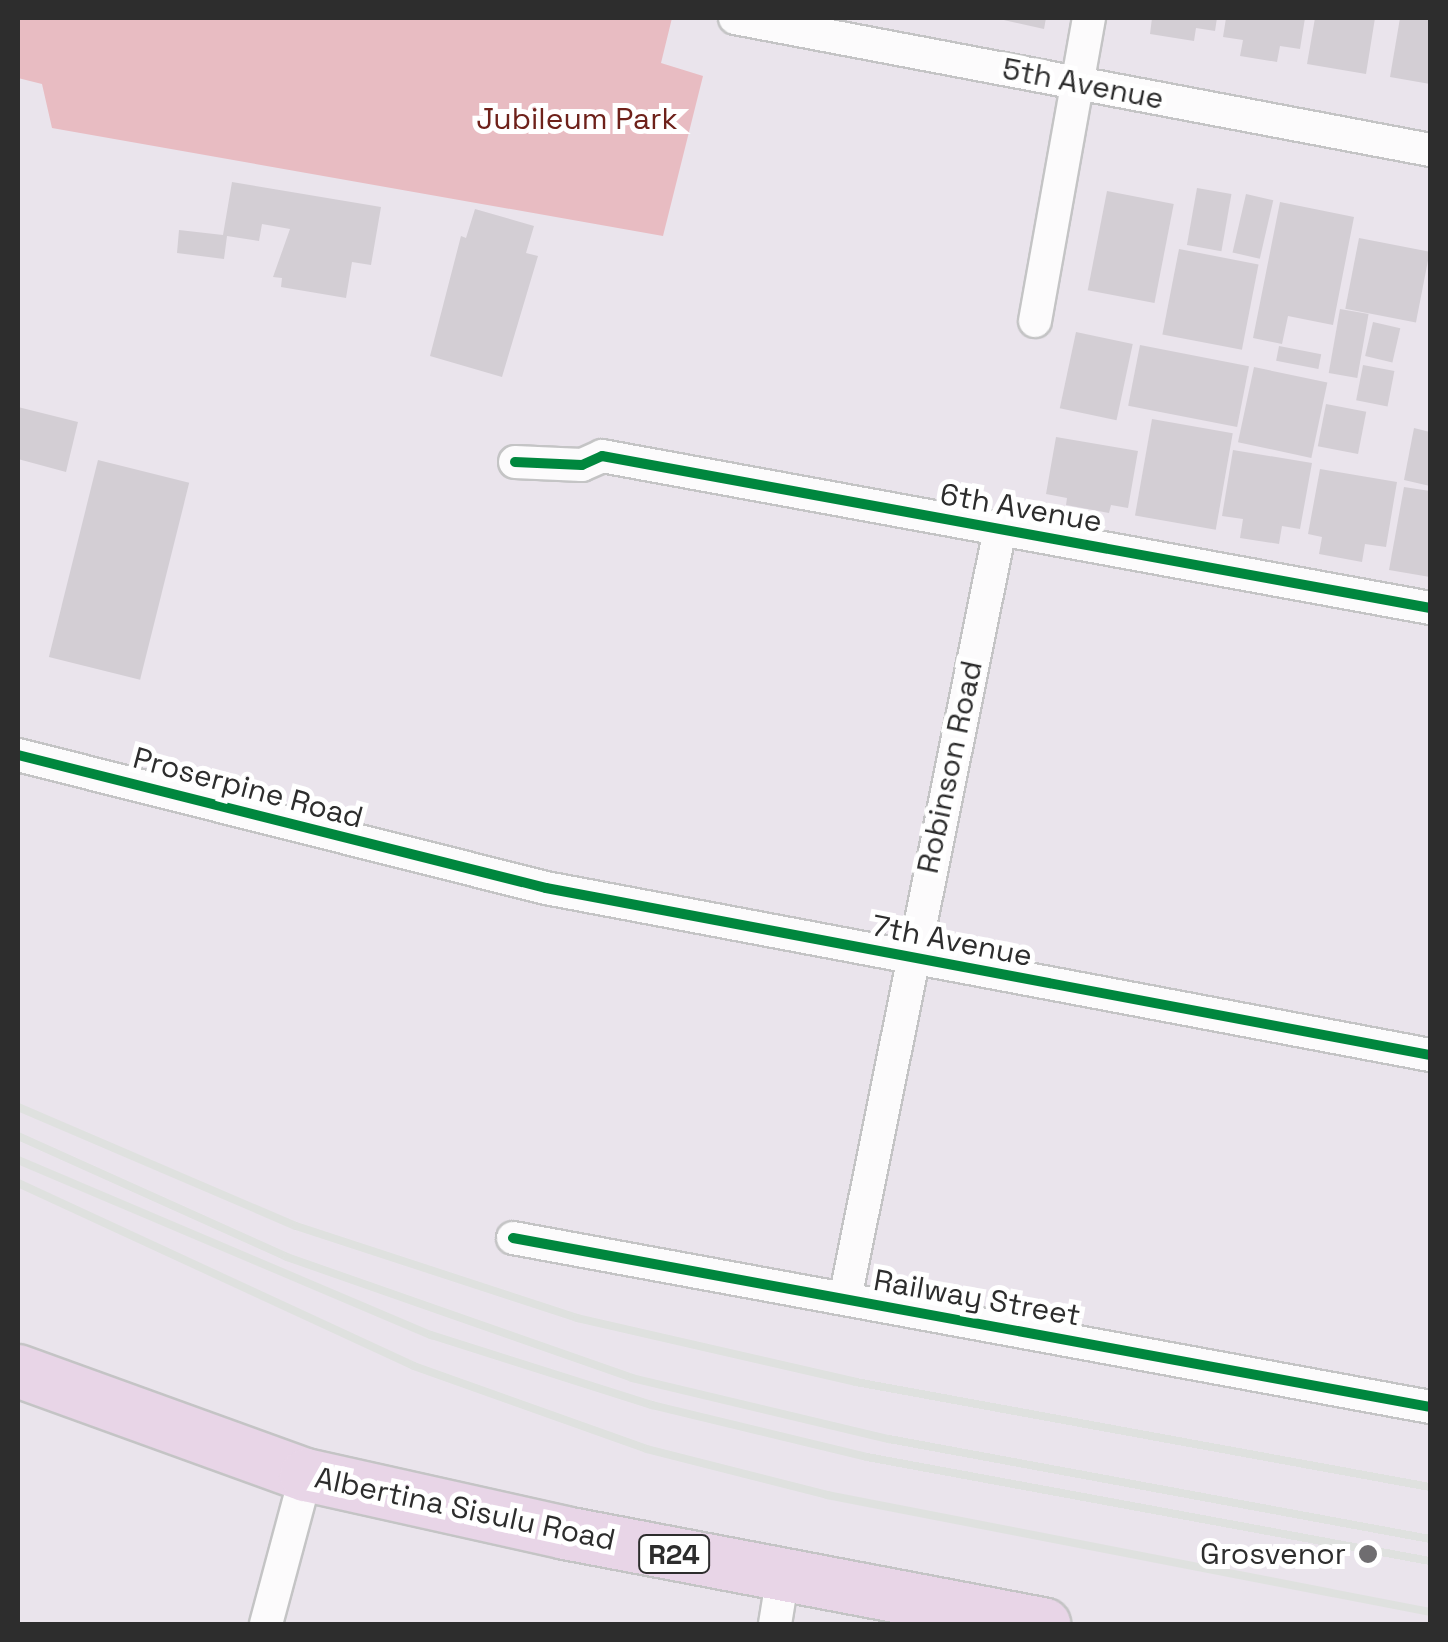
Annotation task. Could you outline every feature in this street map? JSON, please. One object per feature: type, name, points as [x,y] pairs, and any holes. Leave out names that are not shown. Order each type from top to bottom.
[{"type":"main road","name":"Albertina Sisulu Road","points":[[18,1371],[306,1475],[779,1600],[1044,1624]]},
{"type":"street","name":"5th Avenue","points":[[735,18],[1430,150]]},
{"type":"street","points":[[1035,321],[1088,18]]},
{"type":"street","name":"6th Avenue","points":[[515,462],[582,465],[602,456],[1430,608]]},
{"type":"street","name":"Robinson Road","points":[[845,1299],[910,959],[1000,529]]},
{"type":"street","name":"Proserpine Road","points":[[18,754],[466,870]]},
{"type":"street","name":"7th Avenue","points":[[466,870],[910,959],[1430,1055]]},
{"type":"street","name":"Railway Street","points":[[514,1238],[1430,1407]]},
{"type":"street","points":[[266,1624],[306,1475]]},
{"type":"green space","name":"Jubileum Park","points":[[18,18],[672,18],[661,63],[703,76],[663,236],[52,128],[42,84],[18,78]]},
{"type":"building","points":[[995,18],[1046,18],[1044,29]]},
{"type":"building","points":[[1152,18],[1217,18],[1215,31],[1196,28],[1194,41],[1150,34]]},
{"type":"building","points":[[1226,18],[1305,18],[1300,49],[1280,46],[1277,62],[1240,56],[1243,40],[1223,37]]},
{"type":"building","points":[[1315,18],[1375,18],[1366,74],[1307,64]]},
{"type":"building","points":[[1400,18],[1430,18],[1430,84],[1390,77]]},
{"type":"building","points":[[232,182],[381,207],[371,265],[352,262],[346,298],[281,287],[282,278],[273,277],[290,229],[262,224],[259,241],[227,236],[224,259],[177,253],[179,230],[223,235]]},
{"type":"building","points":[[1197,188],[1231,194],[1221,251],[1187,245]]},
{"type":"building","points":[[1107,191],[1174,204],[1154,303],[1088,290]]},
{"type":"building","points":[[1246,194],[1273,200],[1260,259],[1233,252]]},
{"type":"building","points":[[1280,202],[1354,217],[1333,325],[1288,316],[1282,344],[1253,338]]},
{"type":"building","points":[[475,209],[534,226],[526,253],[538,256],[502,377],[430,356],[461,236],[466,238]]},
{"type":"building","points":[[1359,238],[1430,252],[1416,322],[1345,309]]},
{"type":"building","points":[[1179,249],[1259,264],[1242,350],[1162,334]]},
{"type":"building","points":[[1340,309],[1369,314],[1357,378],[1329,373]]},
{"type":"building","points":[[1373,322],[1400,328],[1392,362],[1365,356]]},
{"type":"building","points":[[1076,332],[1133,344],[1117,420],[1060,408]]},
{"type":"building","points":[[1140,345],[1249,366],[1237,427],[1128,406]]},
{"type":"building","points":[[1279,346],[1321,354],[1318,369],[1276,361]]},
{"type":"building","points":[[1363,365],[1394,371],[1388,406],[1356,400]]},
{"type":"building","points":[[1254,367],[1327,383],[1311,458],[1238,442]]},
{"type":"building","points":[[1326,404],[1366,412],[1358,454],[1318,446]]},
{"type":"building","points":[[18,407],[78,422],[66,472],[18,459]]},
{"type":"building","points":[[1152,419],[1233,433],[1216,530],[1135,516]]},
{"type":"building","points":[[1414,428],[1430,432],[1430,486],[1404,480]]},
{"type":"building","points":[[1056,437],[1138,451],[1128,508],[1111,505],[1109,513],[1066,505],[1067,498],[1046,494]]},
{"type":"building","points":[[1233,450],[1312,463],[1300,529],[1282,526],[1279,544],[1240,538],[1243,519],[1222,516]]},
{"type":"building","points":[[98,460],[189,483],[140,680],[49,657]]},
{"type":"building","points":[[1320,469],[1397,482],[1386,547],[1365,544],[1362,562],[1319,554],[1322,537],[1308,534]]},
{"type":"building","points":[[1404,487],[1430,491],[1430,577],[1389,570]]},
{"type":"railway","points":[[18,1107],[296,1226],[577,1318],[856,1382],[1430,1487]]},
{"type":"railway","points":[[18,1136],[287,1257],[632,1378],[889,1439],[1430,1539]]},
{"type":"railway","points":[[18,1160],[431,1335],[652,1405],[867,1457],[1430,1561]]},
{"type":"railway","points":[[18,1183],[414,1366],[647,1449],[827,1495],[1430,1612]]},
{"type":"cycle path","points":[[515,462],[582,465],[602,456],[1430,608]]},
{"type":"cycle path","points":[[18,755],[546,888],[1430,1055]]},
{"type":"cycle path","points":[[513,1238],[1430,1407]]},
{"type":"place","name":"Grosvenor","points":[[1368,1554]]}]
